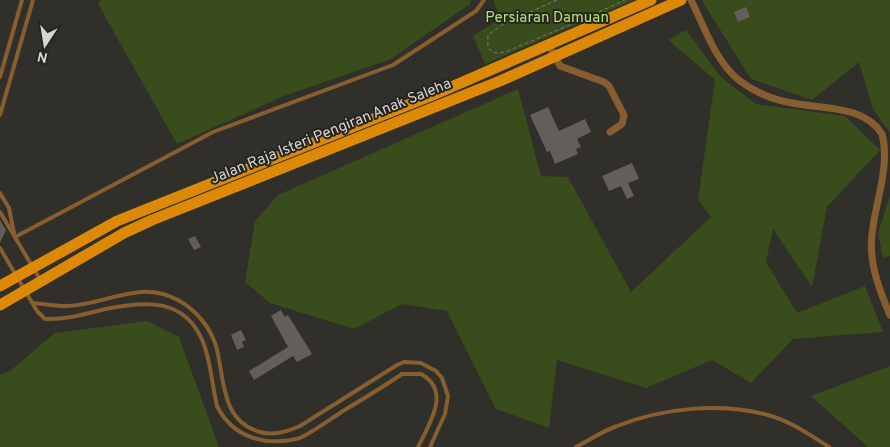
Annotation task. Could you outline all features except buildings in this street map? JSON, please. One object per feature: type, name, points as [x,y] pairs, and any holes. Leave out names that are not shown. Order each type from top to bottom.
[{"type":"main road","name":"Jalan Raja Isteri Pengiran Anak Saleha","points":[[1,283],[117,221],[434,95],[651,0]]},
{"type":"main road","name":"Jalan Raja Isteri Pengiran Anak Saleha","points":[[0,305],[124,233],[152,220],[555,57],[680,0]]},
{"type":"street","points":[[691,0],[722,61],[739,80],[773,98],[866,118],[882,135],[888,152],[888,167],[873,227],[872,256],[878,285],[890,315]]},
{"type":"street","points":[[549,45],[560,66],[598,79],[609,86],[624,115],[622,124],[610,132]]},
{"type":"lane","points":[[0,77],[22,0]]},
{"type":"lane","points":[[0,115],[33,0]]},
{"type":"lane","points":[[15,237],[213,132],[393,66],[476,12],[484,0]]},
{"type":"lane","points":[[0,193],[9,208],[15,237]]},
{"type":"lane","points":[[9,208],[0,212],[41,281]]},
{"type":"lane","points":[[0,248],[33,303],[45,319],[71,317],[136,303],[159,304],[177,312],[195,328],[203,341],[220,414],[232,429],[256,442],[272,444],[299,438],[402,374],[421,374],[434,385],[438,401],[418,447]]},
{"type":"lane","points":[[1,283],[11,298]]},
{"type":"lane","points":[[33,303],[68,306],[138,291],[158,292],[178,300],[196,313],[209,330],[216,346],[230,410],[242,424],[264,433],[283,433],[300,426],[404,362],[428,365],[442,378],[448,396],[445,414],[430,447]]},
{"type":"lane","points":[[576,447],[616,426],[636,420],[675,412],[727,409],[769,416],[792,426],[829,447]]},
{"type":"path","points":[[558,0],[505,23],[488,35],[487,46],[490,51],[497,54],[508,51],[576,22]]},
{"type":"path","points":[[599,12],[625,0]]},
{"type":"green space","points":[[100,0],[471,0],[470,4],[391,59],[284,96],[177,144],[98,4]]},
{"type":"green space","name":"Persiaran Damuan","points":[[493,0],[634,0],[485,64],[473,36],[503,17],[523,9],[500,17]]},
{"type":"green space","points":[[890,0],[890,133],[873,109],[859,62],[812,100],[751,79],[702,1]]},
{"type":"green space","points":[[686,30],[720,76],[756,104],[845,116],[880,150],[827,207],[812,287],[773,229],[766,262],[797,313],[865,286],[883,332],[793,339],[751,383],[712,360],[646,388],[557,360],[549,428],[496,409],[447,311],[402,304],[354,329],[270,303],[245,282],[255,221],[278,195],[518,89],[541,176],[568,177],[631,292],[711,217],[698,200],[715,80],[668,40]]},
{"type":"green space","points":[[890,196],[890,256],[883,258],[878,233]]},
{"type":"green space","points":[[147,321],[179,337],[219,447],[0,447],[0,375],[10,371],[55,333]]},
{"type":"green space","points":[[890,366],[890,447],[868,447],[811,396]]}]
